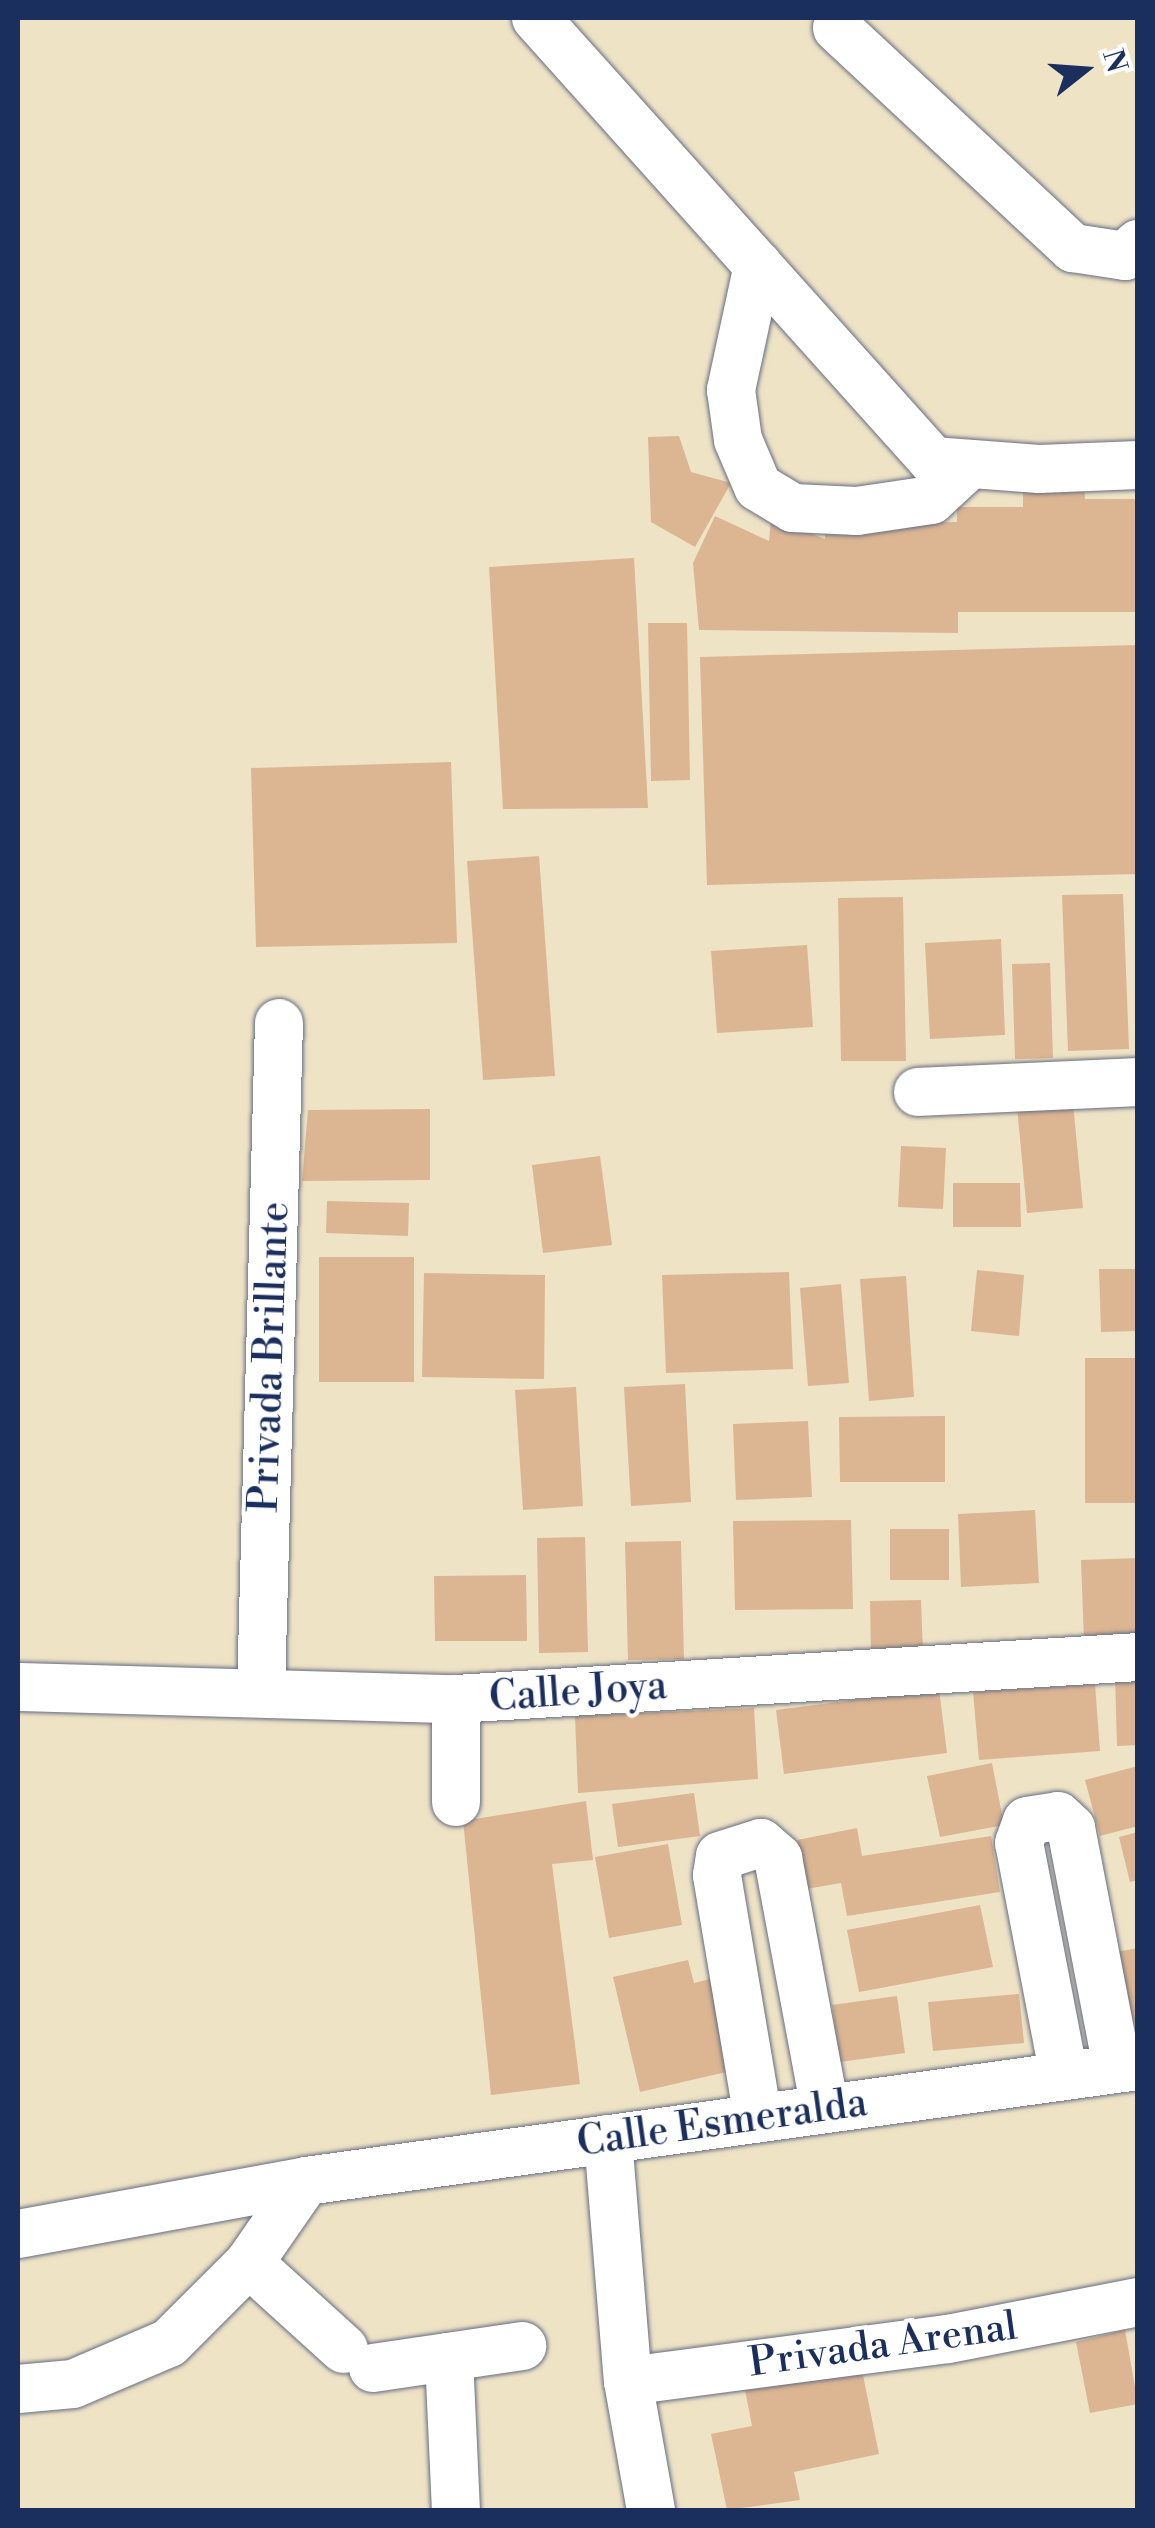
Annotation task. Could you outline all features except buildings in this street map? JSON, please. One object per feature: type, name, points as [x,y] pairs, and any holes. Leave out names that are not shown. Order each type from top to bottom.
[{"type":"street","points":[[536,18],[933,461],[1138,464]]},
{"type":"street","points":[[837,28],[1073,248],[1125,256],[1138,244]]},
{"type":"street","points":[[758,265],[731,390],[738,440],[758,486],[793,508],[857,511],[931,500],[970,464]]},
{"type":"street","name":"Privada Brillante","points":[[261,1691],[279,1023]]},
{"type":"street","points":[[918,1092],[1138,1082]]},
{"type":"street","name":"Calle Joya","points":[[18,1687],[261,1691],[456,1700],[1138,1657]]},
{"type":"street","points":[[456,1700],[456,1802]]},
{"type":"street","points":[[1064,2076],[1020,1843],[1027,1822],[1058,1816],[1072,1828],[1127,2067]]},
{"type":"street","points":[[758,2118],[717,1875],[720,1856],[762,1843],[778,1858],[826,2108]]},
{"type":"street","name":"Calle Esmeralda","points":[[18,2234],[306,2181],[1127,2067]]},
{"type":"street","points":[[608,2139],[628,2381],[651,2510]]},
{"type":"street","points":[[18,2388],[74,2384],[169,2344],[249,2263],[306,2181]]},
{"type":"street","points":[[249,2263],[358,2358],[449,2357],[522,2346]]},
{"type":"street","name":"Privada Arenal","points":[[628,2381],[948,2339],[1138,2302]]},
{"type":"street","points":[[449,2357],[456,2510]]}]
